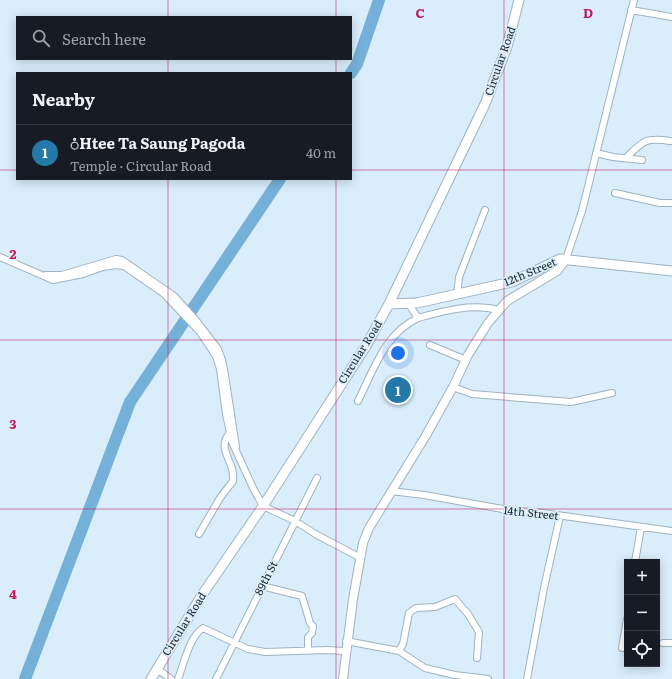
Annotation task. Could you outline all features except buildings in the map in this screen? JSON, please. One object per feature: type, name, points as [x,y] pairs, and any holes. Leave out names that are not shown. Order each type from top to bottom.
[{"type":"main road","name":"Circular Road","points":[[151,679],[202,595],[263,506],[366,346],[389,304],[485,104],[507,47],[519,0]]},
{"type":"main road","name":"12th Street","points":[[389,304],[408,303],[457,295],[512,282],[554,260],[566,259],[672,271]]},
{"type":"street","points":[[343,679],[346,641],[363,543],[368,528],[425,437],[453,387],[466,360],[488,323],[498,310],[507,302],[557,271],[566,259],[582,211],[634,0]]},
{"type":"street","points":[[631,10],[672,17]]},
{"type":"street","points":[[626,158],[645,141],[651,138],[670,141]]},
{"type":"street","points":[[596,153],[642,160]]},
{"type":"street","points":[[615,193],[672,203]]},
{"type":"street","points":[[457,295],[459,277],[485,210]]},
{"type":"street","points":[[0,257],[43,274],[62,275],[116,259],[122,260],[172,298],[211,339],[222,360],[236,449]]},
{"type":"street","points":[[408,303],[418,318]]},
{"type":"street","points":[[358,401],[391,339],[410,322],[436,313],[468,309],[489,308],[498,310]]},
{"type":"street","points":[[193,320],[216,356],[220,369],[229,434],[253,488],[263,506],[296,520],[317,535],[361,558]]},
{"type":"street","points":[[430,344],[466,360]]},
{"type":"street","points":[[453,387],[472,394],[571,402],[612,393]]},
{"type":"street","points":[[199,534],[220,498],[233,481],[231,463],[224,444],[224,440],[229,434]]},
{"type":"street","name":"89th St","points":[[216,679],[317,478]]},
{"type":"street","name":"14th Street","points":[[391,492],[424,495],[508,510],[672,531]]},
{"type":"street","points":[[527,679],[544,588],[560,516]]},
{"type":"street","points":[[636,559],[641,527]]},
{"type":"street","points":[[262,586],[302,596],[310,623],[313,626],[312,633],[308,637],[308,650]]},
{"type":"street","points":[[399,651],[403,644],[409,613],[416,608],[435,607],[455,599],[468,614],[479,632],[476,658]]},
{"type":"street","points":[[178,679],[193,640],[199,630],[203,628],[248,649],[265,652],[308,650],[345,651]]},
{"type":"street","points":[[622,648],[625,631]]},
{"type":"street","points":[[346,641],[399,651],[425,668],[455,675],[488,679]]},
{"type":"street","points":[[663,643],[672,643]]},
{"type":"street","points":[[157,668],[171,679]]},
{"type":"waterway","points":[[352,72],[357,64],[379,0]]},
{"type":"waterway","points":[[25,679],[130,402],[279,180]]},
{"type":"place","name":"ံHtee Ta Saung Pagoda","points":[[398,390]]}]
